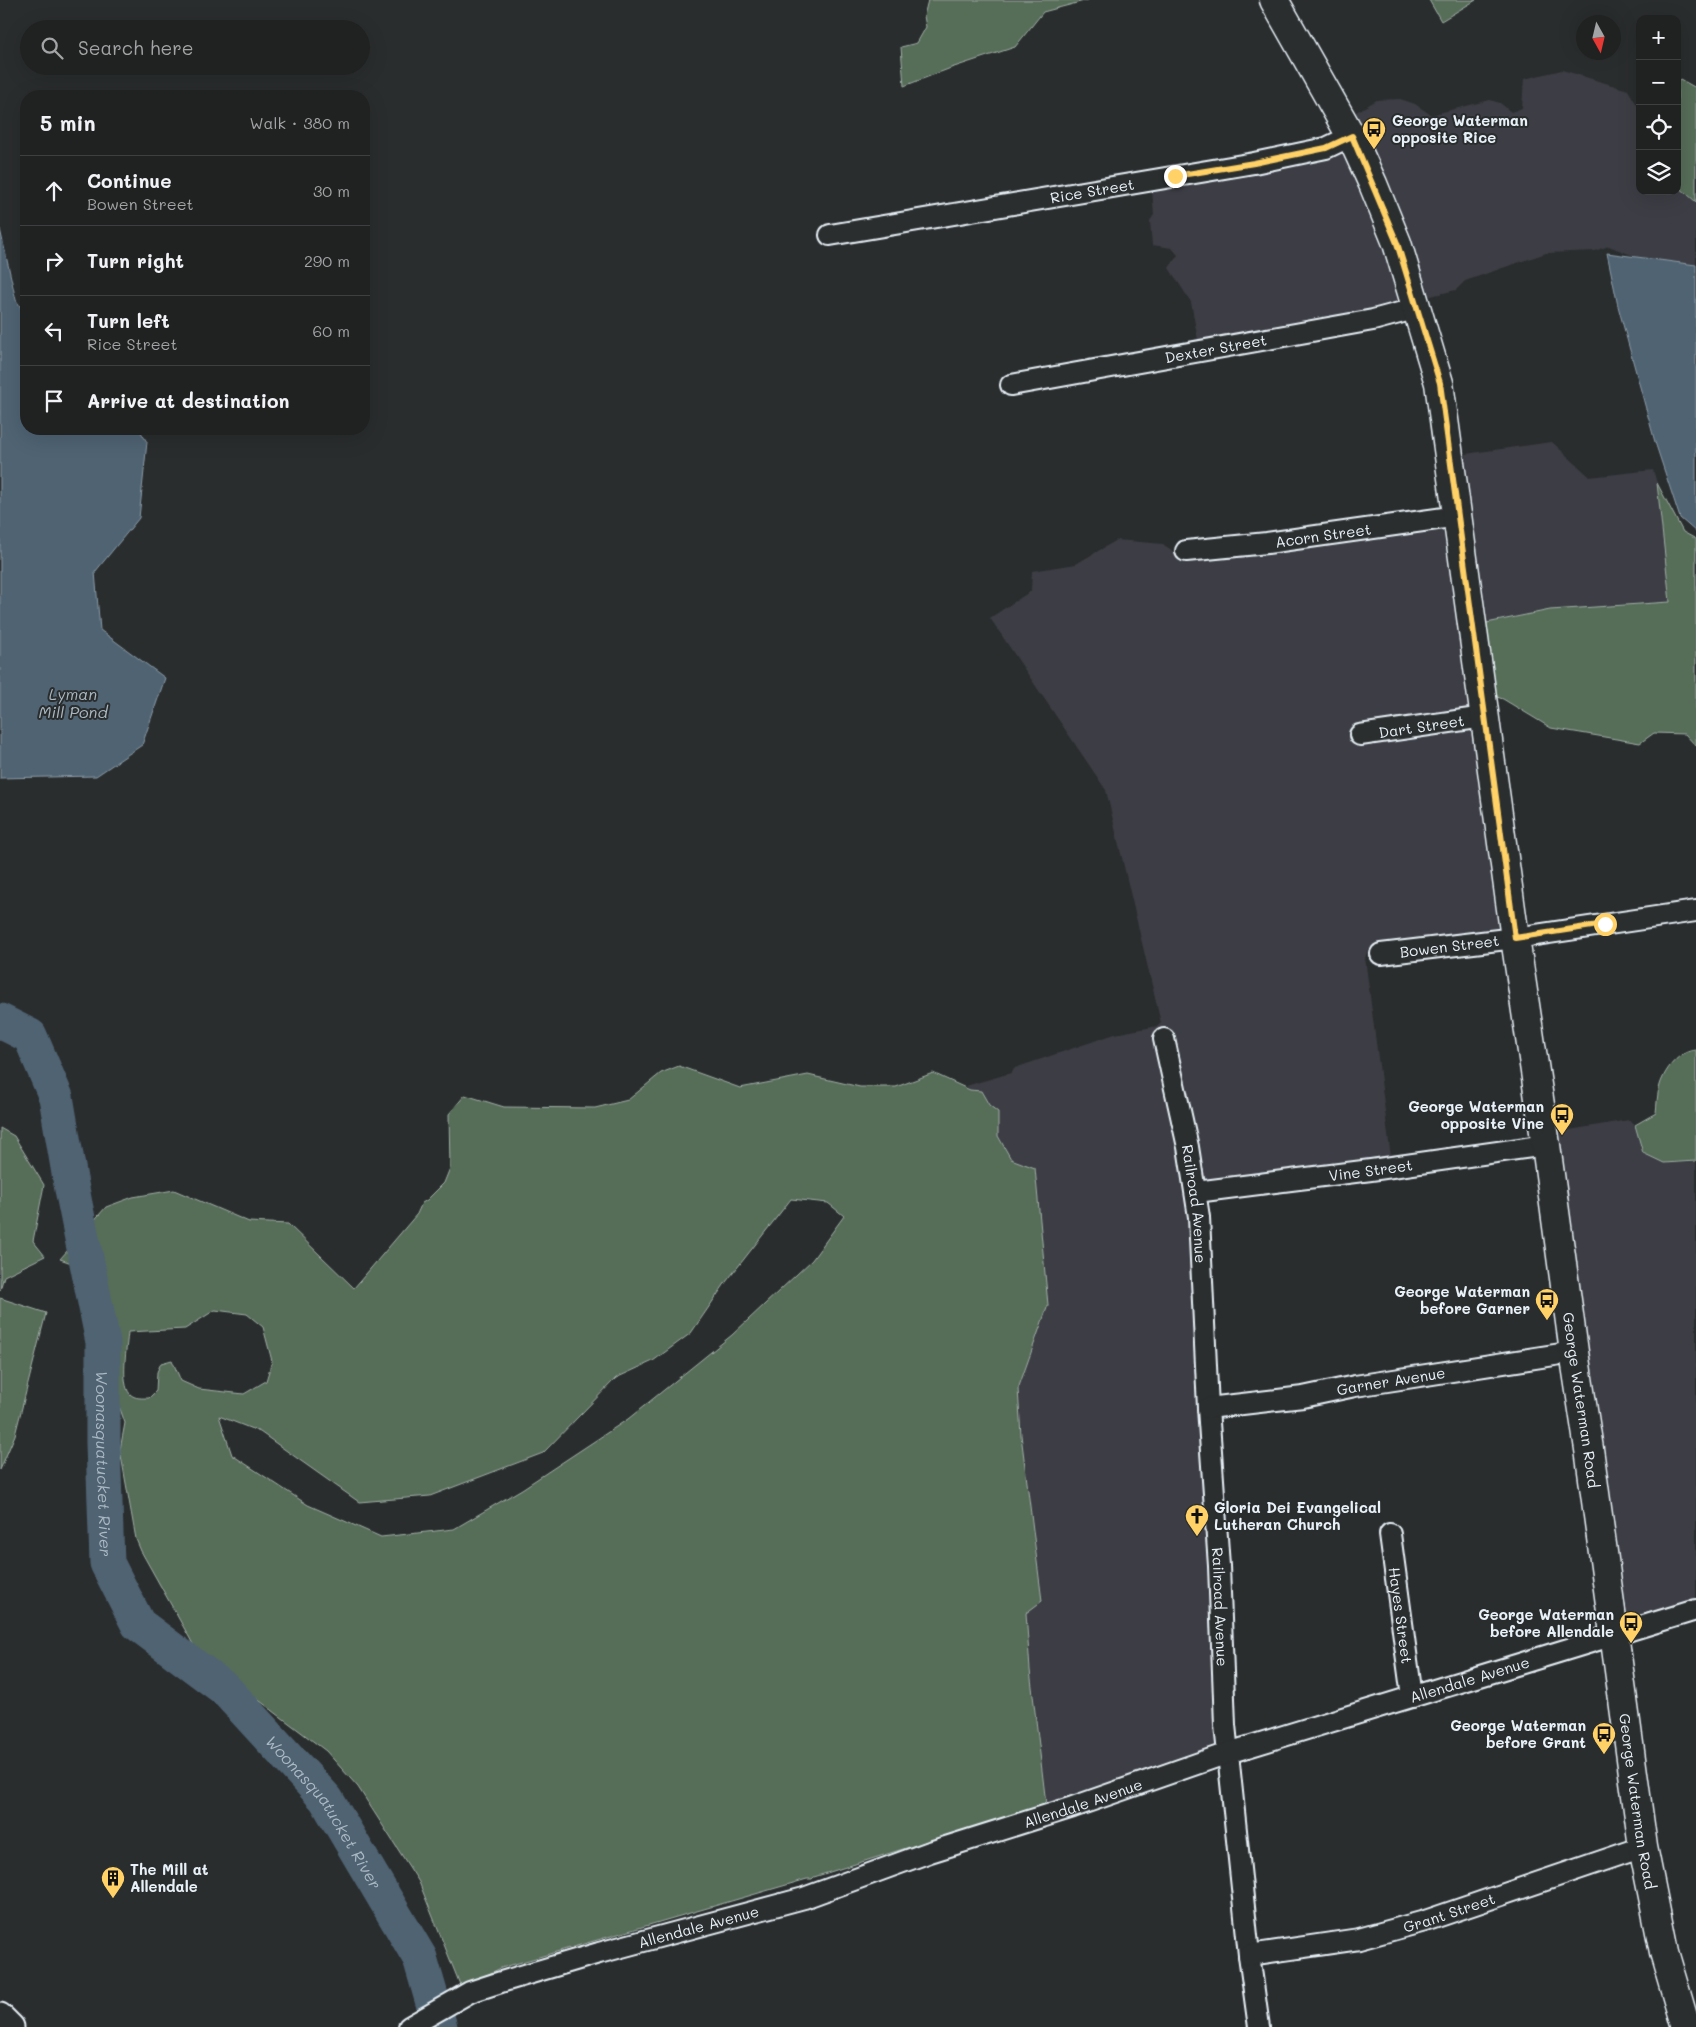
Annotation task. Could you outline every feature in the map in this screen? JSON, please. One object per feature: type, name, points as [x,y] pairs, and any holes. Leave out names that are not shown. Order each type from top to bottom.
[{"type":"main road","name":"George Waterman Road","points":[[1274,0],[1352,136],[1397,243],[1440,383],[1484,716],[1589,1450],[1643,1847],[1664,1952],[1686,2027]]},
{"type":"street","name":"Rice Street","points":[[830,235],[1254,163],[1326,148],[1352,136]]},
{"type":"street","name":"Dexter Street","points":[[1010,385],[1374,320],[1418,308]]},
{"type":"street","name":"Acorn Street","points":[[1186,552],[1267,543],[1458,516]]},
{"type":"street","name":"Dart Street","points":[[1360,735],[1484,716]]},
{"type":"street","name":"Bowen Street","points":[[1381,954],[1515,938],[1696,911]]},
{"type":"street","name":"Railroad Avenue","points":[[1164,1039],[1188,1147],[1199,1217],[1228,1753],[1249,1955],[1259,2027]]},
{"type":"street","name":"Vine Street","points":[[1196,1192],[1546,1145]]},
{"type":"street","name":"Garner Avenue","points":[[1208,1408],[1304,1397],[1355,1386],[1574,1352]]},
{"type":"street","name":"Hayes Street","points":[[1390,1534],[1412,1697]]},
{"type":"street","name":"Allendale Avenue","points":[[412,2025],[470,1992],[599,1953],[804,1898],[930,1852],[1073,1807],[1228,1753],[1696,1610]]},
{"type":"street","name":"Grant Street","points":[[1249,1955],[1359,1939],[1399,1928],[1643,1847]]},
{"type":"street","points":[[0,2016],[10,2027]]},
{"type":"shaded area","points":[[1562,70],[1628,90],[1636,103],[1636,195],[1681,195],[1681,189],[1696,202],[1696,266],[1654,264],[1609,246],[1594,251],[1546,253],[1465,281],[1456,290],[1418,299],[1414,307],[1201,342],[1198,340],[1191,302],[1169,268],[1178,255],[1172,248],[1152,245],[1150,221],[1154,215],[1151,175],[1348,138],[1346,118],[1377,100],[1400,99],[1415,104],[1431,115],[1490,100],[1500,103],[1511,112],[1522,108],[1524,79]]},
{"type":"shaded area","points":[[1552,442],[1590,477],[1653,470],[1657,483],[1670,602],[1550,610],[1472,626],[1507,933],[1368,950],[1365,958],[1391,1158],[1198,1186],[1224,1748],[1046,1804],[1030,1670],[1026,1613],[1018,1389],[1048,1305],[1011,1159],[998,1136],[998,1112],[989,1105],[981,1091],[970,1090],[966,1086],[1011,1073],[1015,1068],[1115,1034],[1158,1026],[1161,1023],[1106,790],[990,618],[1031,591],[1032,571],[1076,564],[1117,540],[1163,544],[1178,557],[1451,520],[1451,456]]},
{"type":"shaded area","points":[[1629,1120],[1635,1125],[1643,1153],[1664,1163],[1696,1162],[1696,1600],[1618,1624],[1546,1134]]},
{"type":"green space","points":[[928,0],[1088,0],[1043,12],[1015,47],[904,86],[901,47],[917,43],[926,27],[924,16]]},
{"type":"green space","points":[[1429,0],[1476,0],[1441,21]]},
{"type":"green space","points":[[1681,80],[1696,88],[1696,202],[1681,189]]},
{"type":"green space","points":[[1657,483],[1683,532],[1696,539],[1696,746],[1685,734],[1654,733],[1640,743],[1551,728],[1503,699],[1482,692],[1472,626],[1550,610],[1670,602]]},
{"type":"green space","points":[[1696,1050],[1696,1161],[1664,1163],[1643,1153],[1635,1125],[1656,1113],[1659,1088],[1669,1067],[1678,1057]]},
{"type":"green space","points":[[679,1066],[740,1088],[808,1075],[860,1087],[896,1087],[933,1073],[970,1090],[981,1091],[989,1105],[998,1112],[998,1136],[1011,1159],[1035,1168],[1048,1305],[1018,1389],[1021,1435],[1042,1601],[1026,1613],[1030,1670],[1046,1804],[812,1879],[501,1968],[461,1987],[419,1882],[358,1787],[326,1751],[223,1673],[193,1644],[141,1551],[136,1539],[120,1450],[125,1423],[116,1397],[114,1319],[80,1266],[60,1259],[106,1207],[133,1197],[174,1190],[249,1222],[288,1224],[354,1288],[417,1214],[422,1203],[444,1183],[450,1168],[449,1114],[465,1095],[504,1107],[595,1108],[628,1100],[661,1073]],"holes":[[[791,1199],[828,1203],[844,1216],[812,1260],[732,1335],[628,1419],[522,1489],[454,1529],[381,1537],[308,1505],[232,1455],[219,1416],[260,1432],[359,1502],[430,1496],[543,1453],[616,1378],[653,1361],[691,1333],[726,1282]],[[215,1310],[247,1314],[263,1327],[272,1361],[266,1381],[244,1394],[199,1389],[181,1381],[172,1360],[161,1363],[157,1372],[156,1391],[149,1398],[132,1396],[125,1382],[128,1332],[185,1329]]]},
{"type":"green space","points":[[0,1128],[14,1136],[44,1185],[33,1241],[45,1256],[4,1276],[0,1290]]},
{"type":"green space","points":[[0,1298],[46,1313],[15,1435],[0,1470]]},
{"type":"water","name":"Lyman Mill Pond","points":[[0,229],[16,300],[20,306],[20,435],[143,435],[147,442],[139,518],[95,572],[100,630],[165,678],[142,745],[96,776],[0,778]]},
{"type":"water","points":[[1607,253],[1696,265],[1696,532],[1680,518],[1655,442],[1618,306]]},
{"type":"waterway","name":"Woonasquatucket River","points":[[0,1021],[30,1036],[56,1097],[70,1179],[103,1342],[103,1443],[107,1563],[138,1624],[225,1689],[326,1799],[420,1958],[440,2027]]},
{"type":"place","name":"George Waterman opposite Rice","points":[[1374,150]]},
{"type":"place","name":"George Waterman opposite Vine","points":[[1562,1136]]},
{"type":"place","name":"George Waterman before Garner","points":[[1547,1321]]},
{"type":"place","name":"Gloria Dei Evangelical Lutheran Church","points":[[1197,1537]]},
{"type":"place","name":"George Waterman before Allendale","points":[[1631,1644]]},
{"type":"place","name":"George Waterman before Grant","points":[[1604,1755]]},
{"type":"place","name":"The Mill at Allendale","points":[[113,1899]]},
{"type":"route","points":[[1175,176],[1254,163],[1326,148],[1352,136],[1397,243],[1440,383],[1515,938],[1605,924]]}]
